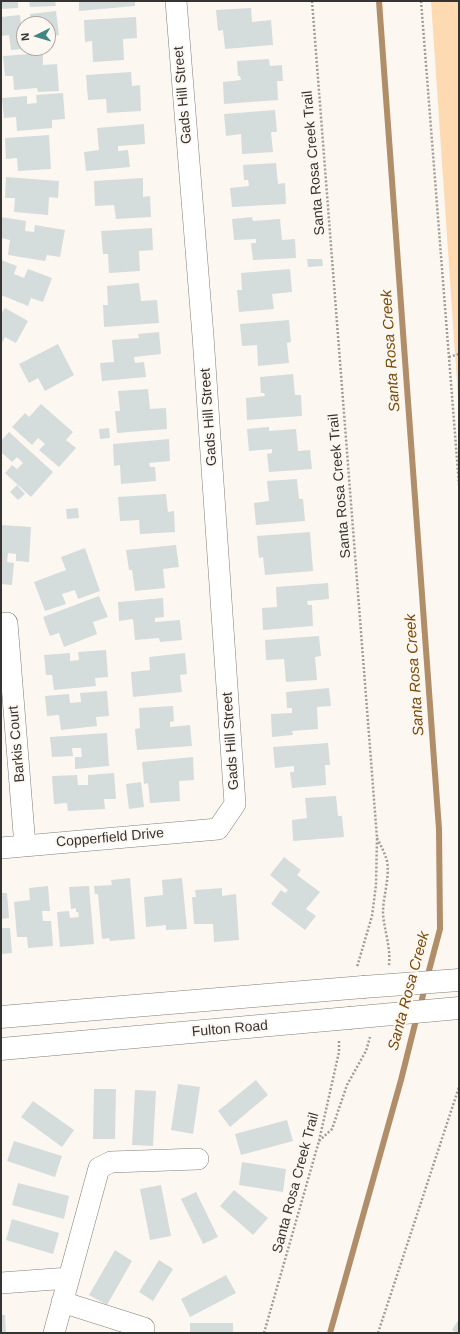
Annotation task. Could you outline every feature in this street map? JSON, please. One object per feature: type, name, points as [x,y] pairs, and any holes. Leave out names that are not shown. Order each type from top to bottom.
[{"type":"main road","points":[[1,1017],[360,977],[459,980]]},
{"type":"main road","name":"Fulton Road","points":[[1,1049],[344,1027],[459,1008]]},
{"type":"street","name":"Gads Hill Street","points":[[176,1],[204,344],[235,804],[218,829]]},
{"type":"street","name":"Barkis Court","points":[[1,624],[7,623],[25,846]]},
{"type":"street","name":"Copperfield Drive","points":[[1,848],[218,829]]},
{"type":"street","points":[[54,1333],[99,1168],[111,1162],[198,1160]]},
{"type":"street","points":[[1,1283],[69,1278]]},
{"type":"street","points":[[62,1302],[144,1328]]},
{"type":"path","name":"Santa Rosa Creek Trail","points":[[312,1],[377,838],[376,885],[372,916],[360,977]]},
{"type":"path","points":[[421,1],[459,485]]},
{"type":"path","points":[[449,357],[459,354]]},
{"type":"path","name":"Santa Rosa Creek Trail","points":[[264,1333],[319,1141],[344,1027]]},
{"type":"path","points":[[378,1333],[459,1087]]},
{"type":"shaded area","points":[[431,1],[459,1],[459,412]]},
{"type":"building","points":[[1,1],[18,1],[18,8],[1,9]]},
{"type":"building","points":[[29,1],[55,1],[56,6],[30,7]]},
{"type":"building","points":[[79,1],[135,1],[135,6],[79,11]]},
{"type":"building","points":[[251,8],[252,22],[271,20],[273,45],[225,49],[223,30],[218,31],[216,10]]},
{"type":"building","points":[[56,11],[59,35],[56,36],[56,16],[30,16],[30,14]]},
{"type":"building","points":[[20,15],[16,16],[16,50],[11,50],[9,35],[1,36],[1,17]]},
{"type":"building","points":[[136,17],[137,38],[123,39],[124,60],[93,62],[92,41],[85,42],[84,20]]},
{"type":"building","points":[[3,56],[43,56],[43,65],[57,64],[59,91],[38,92],[37,88],[14,90],[13,76],[5,76]]},
{"type":"building","points":[[269,59],[270,66],[282,65],[283,81],[277,81],[278,100],[224,104],[223,82],[241,80],[240,76],[238,76],[237,61]]},
{"type":"building","points":[[131,72],[132,86],[140,85],[141,111],[107,113],[106,99],[88,100],[86,75]]},
{"type":"building","points":[[63,93],[65,119],[52,120],[52,128],[17,131],[16,117],[4,118],[2,98],[27,96],[27,104],[37,103],[36,95]]},
{"type":"building","points":[[275,110],[277,132],[271,132],[273,152],[242,154],[241,134],[226,136],[224,114]]},
{"type":"building","points":[[144,124],[145,144],[118,146],[118,151],[128,150],[130,167],[86,171],[84,152],[99,150],[97,128]]},
{"type":"building","points":[[49,135],[51,169],[18,171],[17,158],[6,159],[5,138]]},
{"type":"building","points":[[276,163],[278,184],[285,183],[286,204],[232,207],[230,188],[249,186],[248,180],[244,180],[243,165]]},
{"type":"building","points":[[6,177],[59,181],[58,198],[49,197],[48,215],[14,212],[15,198],[5,198]]},
{"type":"building","points":[[143,178],[143,197],[150,196],[151,217],[116,219],[114,205],[95,206],[94,181]]},
{"type":"building","points":[[1,217],[26,221],[25,231],[34,232],[35,225],[65,230],[60,257],[47,255],[45,261],[8,255],[10,240],[1,238]]},
{"type":"building","points":[[252,217],[253,221],[280,219],[282,240],[295,239],[296,258],[253,260],[251,243],[256,243],[256,239],[234,240],[232,219]]},
{"type":"building","points":[[152,228],[153,250],[139,251],[140,271],[109,273],[108,254],[103,254],[101,231]]},
{"type":"building","points":[[307,259],[322,259],[323,266],[308,267]]},
{"type":"building","points":[[1,260],[17,266],[14,274],[24,278],[28,269],[52,278],[43,302],[31,298],[28,306],[1,295]]},
{"type":"building","points":[[290,269],[292,292],[272,294],[274,309],[239,312],[237,290],[242,290],[241,273]]},
{"type":"building","points":[[139,283],[141,301],[157,300],[159,323],[104,327],[103,305],[108,305],[107,286]]},
{"type":"building","points":[[5,308],[28,321],[16,343],[5,337],[1,345],[1,314]]},
{"type":"building","points":[[289,320],[291,342],[287,343],[289,363],[258,366],[257,345],[242,346],[240,324]]},
{"type":"building","points":[[159,332],[161,354],[134,357],[135,363],[144,362],[146,377],[102,381],[100,363],[114,362],[112,340],[139,338],[138,334]]},
{"type":"building","points":[[58,344],[74,375],[45,391],[38,378],[29,383],[19,364]]},
{"type":"building","points":[[293,374],[295,395],[301,395],[302,416],[247,420],[246,398],[265,396],[264,393],[261,393],[260,377]]},
{"type":"building","points":[[148,389],[150,409],[166,408],[167,429],[117,433],[115,411],[120,411],[118,391]]},
{"type":"building","points":[[41,404],[73,432],[66,440],[76,448],[59,467],[39,450],[45,444],[38,438],[32,445],[12,427],[25,413],[29,417]]},
{"type":"building","points":[[269,427],[269,431],[296,429],[298,451],[310,450],[312,469],[269,472],[267,454],[272,453],[272,449],[249,451],[247,429]]},
{"type":"building","points":[[109,428],[110,438],[100,439],[99,429]]},
{"type":"building","points":[[9,432],[53,472],[31,497],[5,473],[12,465],[17,469],[23,463],[17,457],[12,462],[1,452],[1,441]]},
{"type":"building","points":[[169,439],[170,461],[149,463],[150,467],[155,467],[156,481],[121,484],[120,465],[114,466],[113,444]]},
{"type":"building","points":[[297,479],[299,499],[303,499],[305,521],[256,525],[254,503],[269,501],[267,481]]},
{"type":"building","points":[[17,485],[25,494],[18,500],[10,492]]},
{"type":"building","points":[[166,494],[168,512],[174,511],[175,532],[140,534],[139,520],[120,521],[118,497]]},
{"type":"building","points":[[78,508],[79,518],[67,519],[66,509]]},
{"type":"building","points":[[1,525],[31,527],[29,562],[16,561],[16,554],[8,553],[7,562],[14,563],[12,585],[1,584]]},
{"type":"building","points":[[310,532],[313,571],[265,575],[263,557],[259,558],[257,536]]},
{"type":"building","points":[[176,545],[179,567],[163,569],[165,588],[135,591],[132,570],[129,570],[126,550]]},
{"type":"building","points":[[85,548],[100,591],[78,599],[75,590],[62,594],[66,604],[45,611],[34,582],[66,570],[61,557]]},
{"type":"building","points":[[328,583],[329,599],[307,601],[308,605],[312,605],[313,626],[263,630],[262,608],[277,607],[276,587]]},
{"type":"building","points":[[99,596],[108,617],[93,622],[97,634],[64,647],[59,633],[50,636],[43,617]]},
{"type":"building","points":[[163,598],[164,617],[155,618],[155,622],[180,620],[182,640],[160,642],[159,638],[135,640],[133,619],[119,621],[118,602]]},
{"type":"building","points":[[319,636],[321,656],[315,657],[317,680],[286,682],[284,659],[266,660],[265,640]]},
{"type":"building","points":[[106,650],[108,677],[95,678],[96,686],[54,690],[52,675],[46,675],[44,655],[70,653],[70,661],[79,660],[78,652]]},
{"type":"building","points":[[185,653],[187,674],[180,675],[182,692],[133,697],[131,672],[150,670],[149,657]]},
{"type":"building","points":[[329,688],[331,706],[317,707],[318,729],[292,731],[293,735],[272,737],[271,714],[292,713],[292,708],[287,708],[286,692]]},
{"type":"building","points":[[107,691],[109,716],[96,717],[97,726],[61,730],[59,715],[47,716],[45,696],[69,694],[70,703],[81,702],[80,693]]},
{"type":"building","points":[[173,706],[174,721],[170,722],[170,727],[190,725],[192,746],[137,750],[135,729],[140,728],[139,708]]},
{"type":"building","points":[[107,733],[109,766],[75,769],[75,757],[82,757],[81,748],[72,748],[73,756],[52,757],[50,737]]},
{"type":"building","points":[[328,743],[330,765],[325,765],[326,785],[292,788],[290,772],[294,772],[294,766],[275,768],[273,747]]},
{"type":"building","points":[[193,757],[194,780],[179,781],[180,801],[150,803],[148,783],[144,784],[142,762]]},
{"type":"building","points":[[114,773],[116,799],[104,799],[105,809],[68,811],[67,803],[54,804],[52,776],[77,775],[78,785],[88,785],[88,775]]},
{"type":"building","points":[[141,782],[144,807],[129,809],[126,784]]},
{"type":"building","points":[[336,796],[338,816],[342,816],[344,837],[293,841],[292,820],[307,818],[305,798]]},
{"type":"building","points":[[284,857],[301,870],[297,875],[320,892],[306,909],[316,916],[305,930],[271,904],[281,890],[285,893],[288,890],[270,875]]},
{"type":"building","points":[[130,878],[135,939],[110,941],[109,938],[102,939],[98,894],[95,894],[94,886],[112,885],[111,880]]},
{"type":"building","points":[[182,878],[187,929],[166,930],[166,925],[146,927],[144,897],[163,895],[162,880]]},
{"type":"building","points":[[48,886],[50,911],[42,911],[43,921],[51,921],[53,946],[28,948],[27,937],[17,937],[14,902],[30,900],[29,888]]},
{"type":"building","points":[[89,886],[94,944],[60,947],[57,912],[69,911],[70,918],[79,917],[78,912],[76,912],[76,908],[71,909],[69,887]]},
{"type":"building","points":[[222,888],[222,896],[236,894],[239,940],[214,942],[213,924],[194,924],[192,897],[196,897],[195,890]]},
{"type":"building","points":[[1,893],[7,893],[9,918],[1,919]]},
{"type":"building","points":[[1,928],[10,928],[12,953],[1,954]]},
{"type":"building","points":[[256,1080],[268,1095],[230,1127],[218,1111]]},
{"type":"building","points":[[178,1084],[200,1087],[193,1134],[171,1130]]},
{"type":"building","points":[[94,1089],[116,1089],[115,1139],[93,1139]]},
{"type":"building","points":[[135,1090],[156,1091],[153,1146],[132,1145]]},
{"type":"building","points":[[33,1101],[74,1130],[62,1147],[21,1117]]},
{"type":"building","points":[[287,1120],[293,1141],[241,1155],[235,1134]]},
{"type":"building","points":[[14,1141],[62,1156],[55,1177],[7,1161]]},
{"type":"building","points":[[242,1162],[286,1169],[283,1192],[239,1185]]},
{"type":"building","points":[[18,1183],[69,1196],[64,1219],[12,1205]]},
{"type":"building","points":[[161,1185],[171,1236],[150,1240],[140,1189]]},
{"type":"building","points":[[234,1190],[268,1218],[253,1235],[220,1206]]},
{"type":"building","points":[[196,1192],[218,1237],[203,1244],[181,1199]]},
{"type":"building","points":[[12,1219],[59,1233],[53,1254],[6,1240]]},
{"type":"building","points":[[115,1250],[132,1261],[107,1305],[89,1295]]},
{"type":"building","points":[[159,1260],[173,1269],[153,1301],[139,1292]]},
{"type":"building","points":[[226,1275],[236,1293],[190,1317],[181,1299]]},
{"type":"building","points":[[1,1315],[5,1315],[6,1333],[1,1333]]},
{"type":"building","points":[[459,1319],[459,1333],[458,1333],[452,1330]]},
{"type":"building","points":[[190,1323],[233,1323],[233,1333],[190,1333]]},
{"type":"waterway","name":"Santa Rosa Creek","points":[[379,1],[439,829],[440,929],[427,978]]},
{"type":"waterway","name":"Santa Rosa Creek","points":[[420,1007],[425,987]]},
{"type":"waterway","name":"Santa Rosa Creek","points":[[330,1333],[401,1080],[417,1016]]}]
